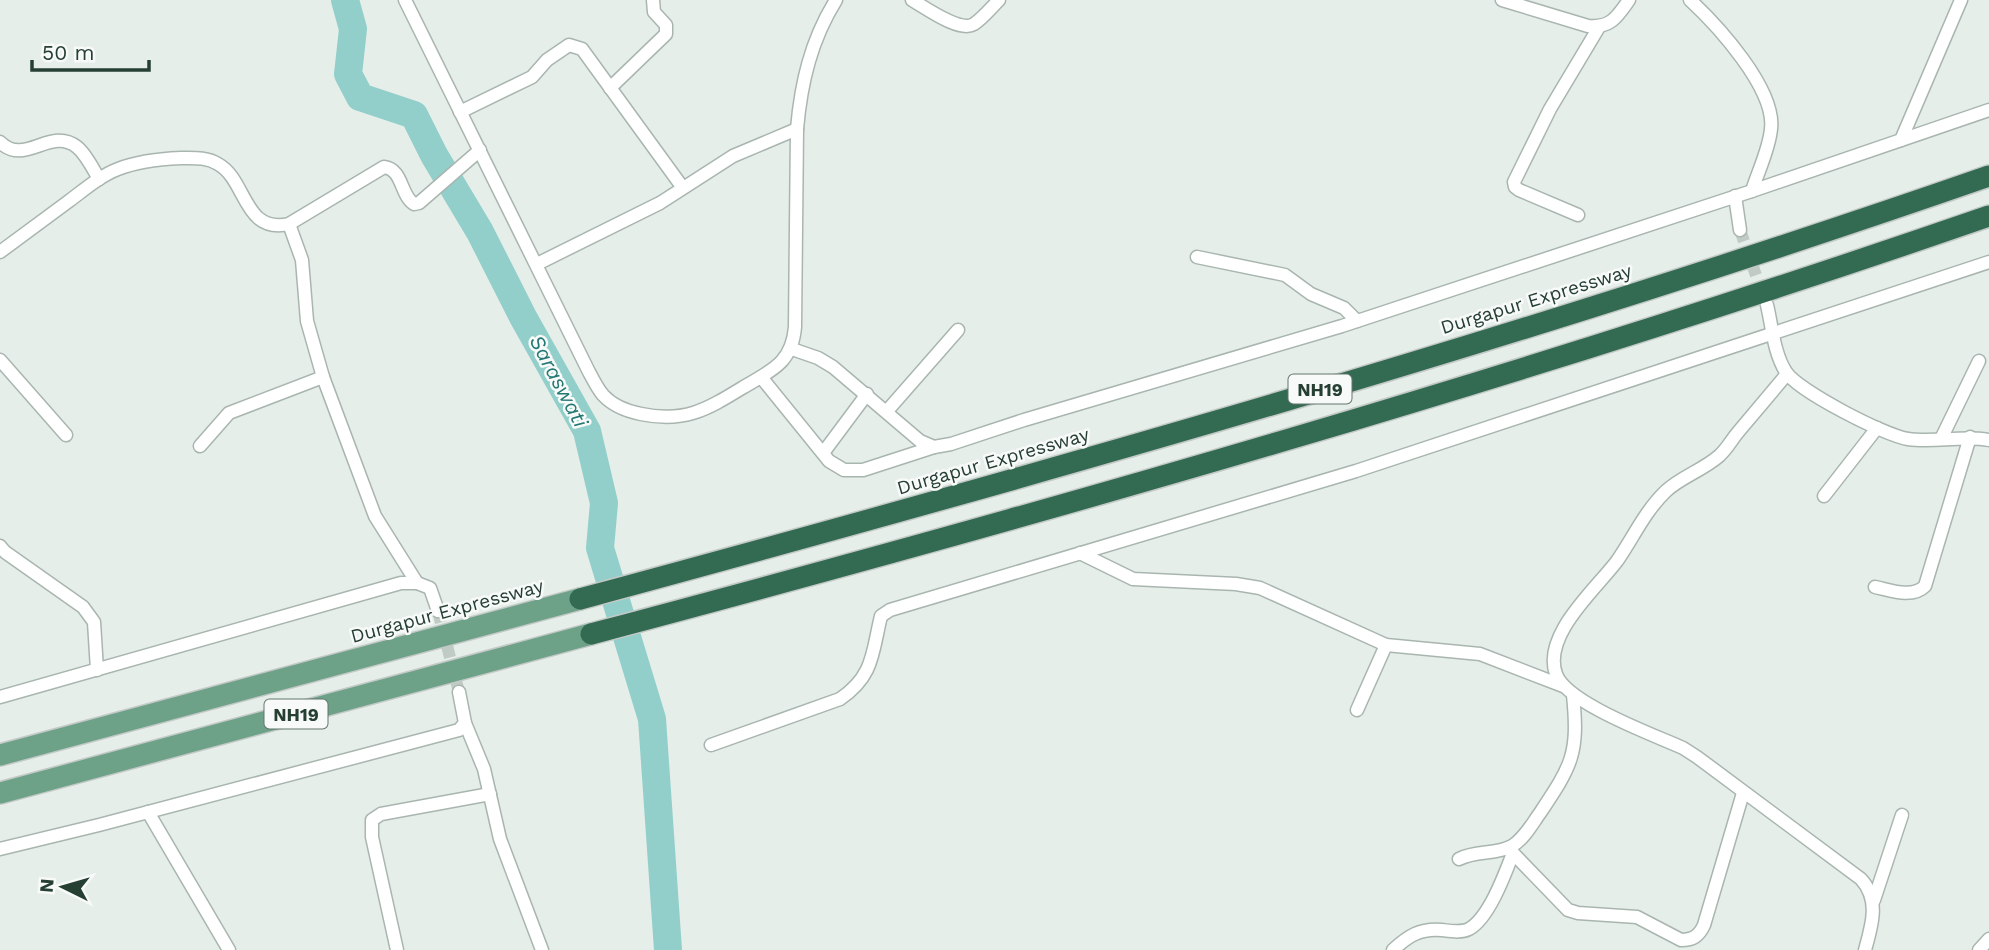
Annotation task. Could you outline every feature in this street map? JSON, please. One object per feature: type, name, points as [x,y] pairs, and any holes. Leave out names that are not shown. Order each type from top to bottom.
[{"type":"highway","name":"Durgapur Expressway","points":[[580,599],[886,517],[1371,374],[1595,306],[1989,176]]},
{"type":"highway","name":"NH19","points":[[591,634],[897,553],[1572,354],[1989,216]]},
{"type":"main road","name":"Durgapur Expressway","points":[[0,755],[580,599]]},
{"type":"main road","name":"NH19","points":[[0,793],[591,634]]},
{"type":"street","points":[[405,0],[460,112],[476,153],[537,264],[602,394],[614,405],[627,411],[661,418],[689,416],[709,408],[778,367],[792,349],[795,327],[799,100],[810,53],[836,0]]},
{"type":"street","points":[[610,88],[666,34],[666,25],[654,12],[653,0]]},
{"type":"street","points":[[912,0],[955,24],[966,27],[973,25],[999,0]]},
{"type":"street","points":[[1502,0],[1599,27],[1614,22],[1629,0]]},
{"type":"street","points":[[1689,0],[1732,45],[1762,92],[1770,113],[1771,130],[1752,191]]},
{"type":"street","points":[[1901,140],[1961,0]]},
{"type":"street","points":[[1578,215],[1520,190],[1515,187],[1514,182],[1550,109],[1599,27]]},
{"type":"street","points":[[460,112],[532,77],[547,60],[569,44],[582,49],[683,188]]},
{"type":"street","points":[[761,377],[836,466],[863,470],[1357,321],[1989,110]]},
{"type":"street","points":[[537,264],[652,207],[733,156],[797,129]]},
{"type":"street","points":[[0,142],[8,150],[15,152],[50,142],[72,144],[80,149],[99,179]]},
{"type":"street","points":[[0,251],[99,179],[115,170],[147,161],[210,159],[220,164],[233,177],[245,202],[259,219],[274,225],[289,224],[384,167],[391,168],[396,173],[409,201],[414,204],[424,199],[476,153]]},
{"type":"street","points":[[1735,196],[1740,230]]},
{"type":"street","points":[[289,224],[302,260],[307,321],[323,377],[375,516],[417,583]]},
{"type":"street","points":[[1198,257],[1285,275],[1311,293],[1345,308],[1357,321]]},
{"type":"street","points":[[710,745],[840,699],[853,690],[869,668],[881,616],[890,610],[1356,471],[1989,262]]},
{"type":"street","points":[[1767,305],[1781,362],[1787,374],[1813,393],[1877,428],[1905,439],[1970,437],[1989,440]]},
{"type":"street","points":[[887,411],[958,330]]},
{"type":"street","points":[[792,349],[826,362],[887,411],[908,432],[934,447]]},
{"type":"street","points":[[0,360],[66,435]]},
{"type":"street","points":[[1941,439],[1979,361]]},
{"type":"street","points":[[1393,950],[1415,932],[1460,932],[1477,922],[1494,895],[1511,851],[1528,830],[1569,766],[1575,734],[1568,691],[1556,674],[1554,662],[1559,640],[1573,614],[1616,561],[1656,502],[1677,482],[1719,456],[1787,374]]},
{"type":"street","points":[[200,446],[229,413],[323,377]]},
{"type":"street","points":[[823,453],[867,394]]},
{"type":"street","points":[[1824,496],[1877,428]]},
{"type":"street","points":[[1875,587],[1912,593],[1925,586],[1970,437]]},
{"type":"street","points":[[0,546],[83,607],[94,622],[97,670]]},
{"type":"street","points":[[1080,553],[1133,579],[1236,584],[1260,588],[1387,645],[1480,654],[1568,691],[1683,748],[1861,879],[1870,888],[1874,901]]},
{"type":"street","points":[[0,697],[401,583],[417,583],[430,588],[438,611]]},
{"type":"street","points":[[1357,710],[1387,645]]},
{"type":"street","points":[[459,692],[465,723],[484,769],[500,839],[542,950]]},
{"type":"street","points":[[0,849],[459,730],[465,723]]},
{"type":"street","points":[[397,950],[372,836],[372,820],[381,814],[490,793]]},
{"type":"street","points":[[1459,859],[1478,852],[1511,851],[1568,910],[1578,914],[1637,918],[1681,940],[1688,940],[1696,937],[1704,925],[1743,793]]},
{"type":"street","points":[[148,812],[229,950]]},
{"type":"street","points":[[1866,950],[1874,901],[1902,815]]},
{"type":"street","points":[[1979,950],[1989,939]]},
{"type":"waterway","name":"Saraswati","points":[[345,0],[353,29],[348,74],[360,97],[414,115],[587,431],[604,503],[600,548],[652,719],[668,950]]},
{"type":"tunnel","points":[[1740,230],[1763,295]]},
{"type":"tunnel","points":[[438,611],[459,692]]}]
